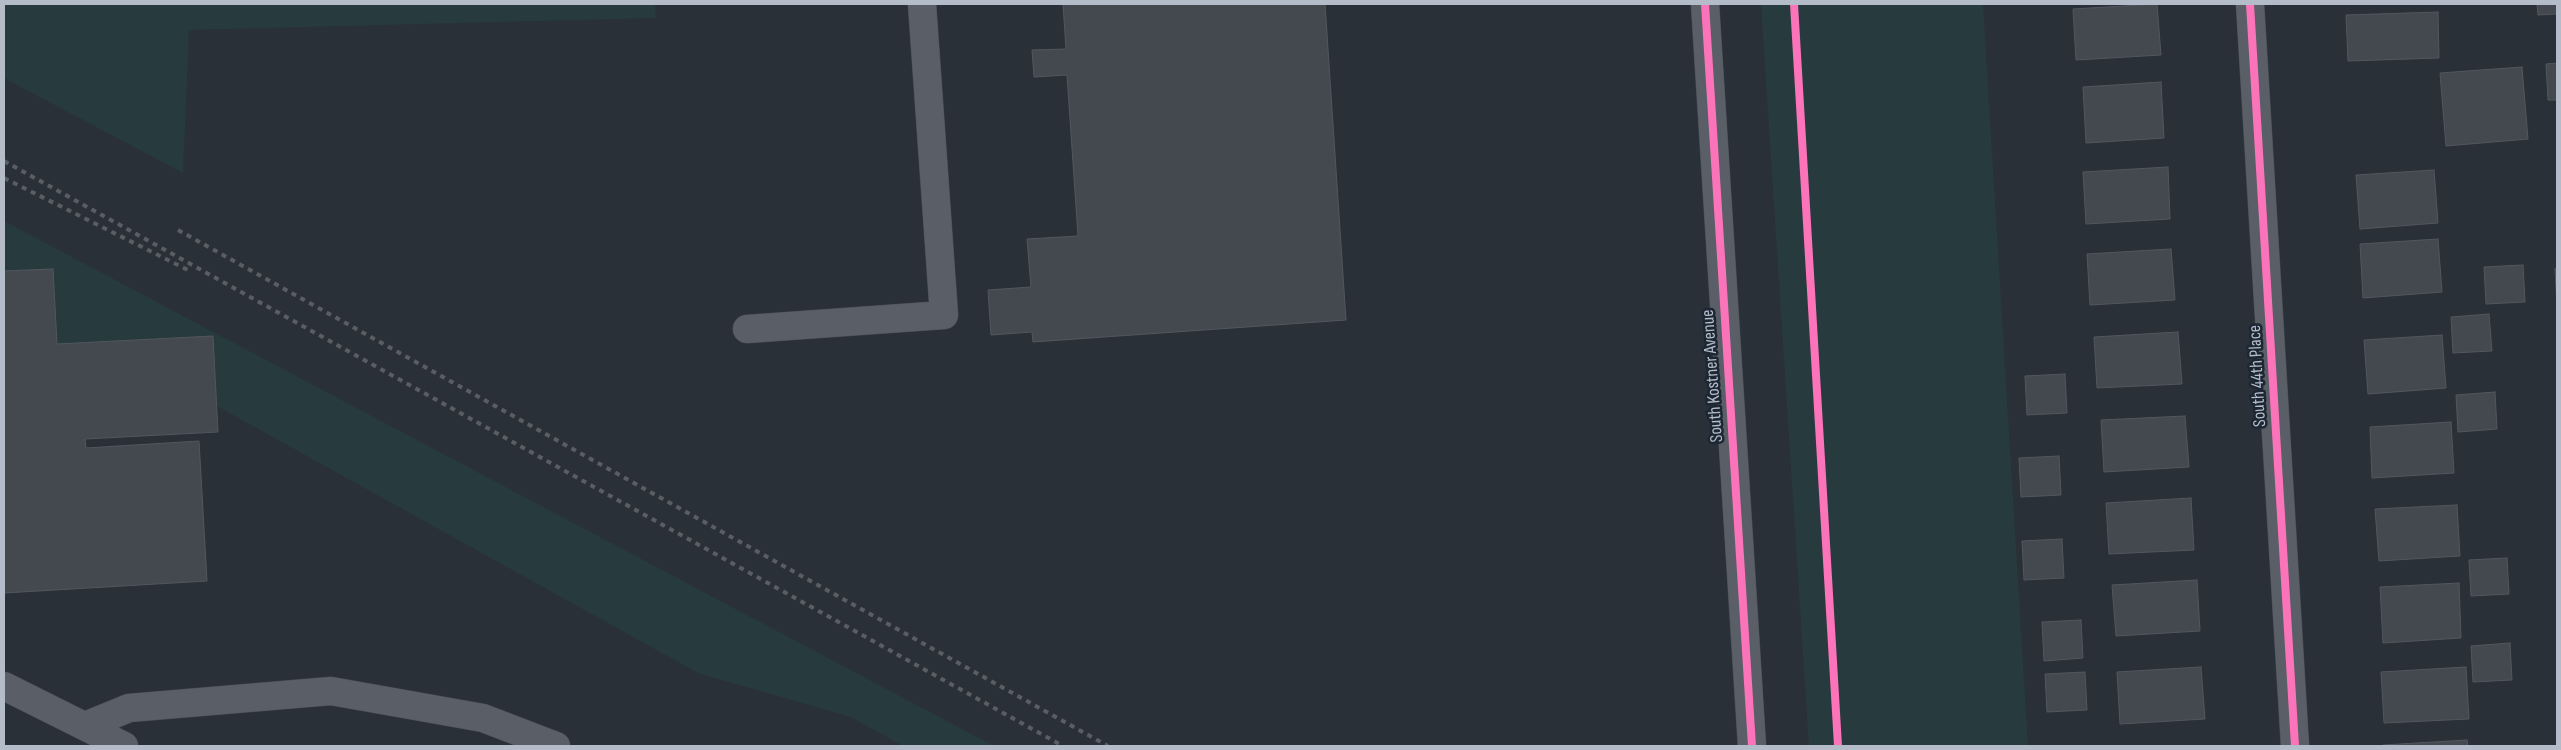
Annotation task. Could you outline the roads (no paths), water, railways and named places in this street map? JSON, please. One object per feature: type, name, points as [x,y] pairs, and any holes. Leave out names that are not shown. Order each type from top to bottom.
[{"type":"street","points":[[746,329],[944,315],[922,4]]},
{"type":"street","name":"South Kostner Avenue","points":[[1705,4],[1752,746]]},
{"type":"street","name":"South 44th Place","points":[[2250,4],[2295,746]]},
{"type":"street","points":[[4,686],[93,736],[124,746]]},
{"type":"street","points":[[93,736],[128,708],[331,691],[483,718],[556,746]]},
{"type":"railway","points":[[4,161],[1063,746]]},
{"type":"railway","points":[[4,178],[190,271]]},
{"type":"railway","points":[[178,230],[1108,746]]}]
